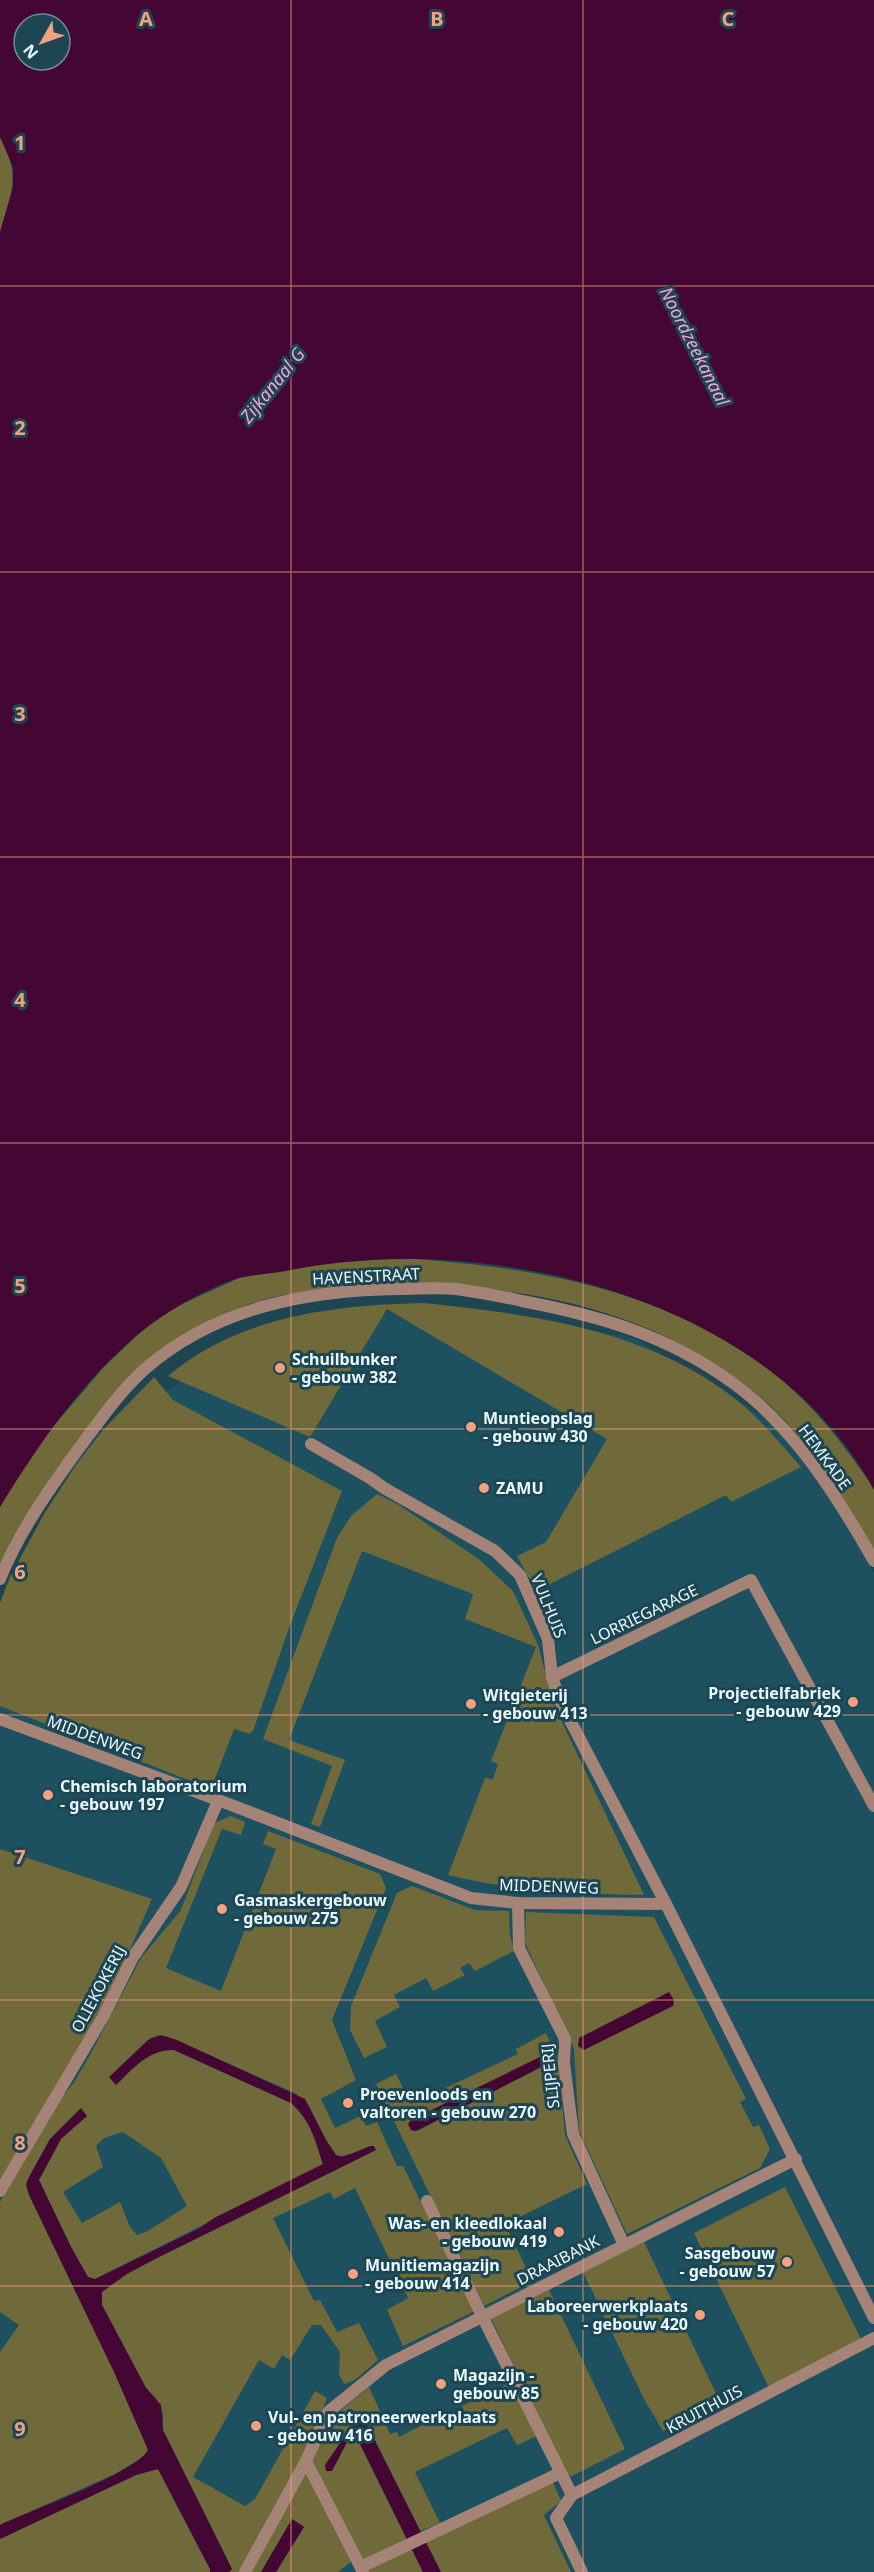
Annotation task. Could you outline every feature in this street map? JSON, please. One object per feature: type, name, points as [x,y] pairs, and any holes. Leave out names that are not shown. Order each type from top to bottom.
[{"type":"street","name":"HAVENSTRAAT","points":[[0,1579],[39,1503],[108,1409],[145,1369],[201,1332],[277,1301],[364,1289],[453,1288],[585,1313],[643,1332],[699,1361],[733,1383],[764,1408]]},
{"type":"street","name":"HEMKADE","points":[[764,1408],[782,1426],[816,1470],[874,1560]]},
{"type":"street","name":"VULHUIS","points":[[311,1444],[495,1551],[520,1575],[548,1639],[552,1677],[560,1701],[666,1904]]},
{"type":"street","name":"LORRIEGARAGE","points":[[552,1677],[751,1580],[874,1806]]},
{"type":"street","name":"MIDDENWEG","points":[[0,1719],[471,1898],[518,1904],[666,1904]]},
{"type":"street","name":"OLIEKOKERIJ","points":[[0,2191],[103,2017],[133,1957],[181,1887],[218,1801]]},
{"type":"street","name":"SLIJPERIJ","points":[[518,1904],[519,1948],[565,2039],[564,2063],[573,2134],[624,2245]]},
{"type":"street","points":[[666,1904],[874,2318]]},
{"type":"street","name":"DRAAIBANK","points":[[245,2572],[306,2462],[328,2412],[386,2365],[796,2159]]},
{"type":"street","points":[[427,2201],[572,2495]]},
{"type":"street","name":"KRUITHUIS","points":[[582,2572],[556,2518],[572,2495],[874,2338]]},
{"type":"street","points":[[306,2462],[362,2570],[404,2546],[560,2473]]},
{"type":"shaded area","points":[[0,137],[11,162],[12,184],[0,232]]},
{"type":"shaded area","points":[[401,1258],[506,1269],[608,1290],[658,1307],[705,1329],[750,1356],[792,1389],[814,1411],[844,1446],[871,1484],[874,1490],[874,1555],[808,1448],[775,1410],[725,1370],[654,1331],[579,1305],[499,1290],[439,1286],[301,1292],[241,1307],[184,1336],[145,1363],[0,1567],[0,1507],[17,1479],[51,1429],[104,1367],[146,1327],[178,1306],[239,1278],[317,1264]]},
{"type":"shaded area","points":[[424,1303],[548,1320],[628,1342],[667,1357],[704,1377],[738,1401],[763,1424],[801,1467],[731,1502],[726,1495],[536,1591],[517,1556],[546,1542],[607,1439],[387,1309],[310,1437],[168,1376],[196,1356],[256,1327],[322,1311]]},
{"type":"shaded area","points":[[436,1304],[634,1338],[804,1441],[874,1573],[874,2572],[0,2572],[0,1609],[85,1443],[258,1332]]},
{"type":"shaded area","points":[[154,1377],[173,1400],[342,1491],[289,1628],[253,1731],[249,1734],[234,1729],[211,1789],[0,1706],[0,1603],[10,1577],[44,1514],[76,1465],[103,1430]]},
{"type":"shaded area","points":[[377,1494],[399,1505],[480,1560],[513,1591],[538,1645],[553,1703],[644,1895],[545,1891],[496,1885],[448,1875],[485,1778],[493,1779],[498,1764],[491,1761],[536,1647],[465,1619],[473,1594],[362,1551],[289,1740],[345,1760],[320,1827],[311,1824],[332,1766],[263,1739],[337,1538],[351,1516]]},
{"type":"shaded area","points":[[231,1816],[245,1822],[241,1835],[222,1829],[166,1968],[221,1991],[276,1849],[263,1844],[268,1831],[380,1874],[386,1888],[332,2020],[356,2080],[321,2099],[335,2128],[361,2116],[366,2126],[377,2122],[397,2166],[403,2166],[475,2311],[403,2346],[387,2310],[408,2298],[355,2188],[334,2199],[330,2192],[273,2218],[314,2301],[320,2300],[337,2332],[359,2323],[378,2360],[355,2380],[344,2384],[339,2374],[340,2352],[321,2325],[312,2325],[290,2360],[282,2355],[274,2369],[259,2360],[193,2477],[245,2506],[255,2499],[315,2391],[327,2398],[299,2468],[240,2572],[229,2572],[232,2569],[163,2430],[163,2413],[155,2397],[146,2388],[102,2305],[101,2294],[108,2285],[129,2271],[376,2150],[370,2146],[349,2155],[336,2155],[309,2106],[295,2093],[166,2036],[152,2037],[148,2040],[117,2085],[135,2066],[149,2056],[174,2050],[291,2103],[308,2124],[323,2165],[95,2279],[88,2277],[71,2247],[39,2180],[61,2138],[87,2116],[50,2139],[28,2179],[148,2450],[145,2456],[115,2474],[0,2525],[0,2352],[19,2325],[0,2312],[0,2202],[45,2119],[75,2081],[141,1958],[181,1910],[214,1823]],"holes":[[[123,2132],[161,2158],[187,2206],[146,2232],[137,2235],[130,2227],[120,2202],[82,2223],[63,2192],[103,2167],[96,2146],[104,2138]]]},
{"type":"shaded area","points":[[0,1849],[152,1899],[122,1968],[74,2058],[0,2179]]},
{"type":"shaded area","points":[[412,1886],[475,1910],[509,1911],[510,1935],[514,1951],[475,1971],[469,1963],[460,1968],[465,1975],[433,1991],[426,1978],[394,1995],[400,2007],[375,2021],[387,2047],[364,2058],[350,2030],[351,2006],[397,1893]]},
{"type":"shaded area","points":[[526,1912],[654,1917],[746,2099],[740,2102],[753,2127],[759,2125],[770,2149],[760,2168],[627,2234],[579,2131],[574,2049],[525,1943]]},
{"type":"shaded area","points":[[546,2033],[558,2059],[565,2135],[587,2184],[505,2224],[528,2272],[529,2283],[484,2306],[376,2084],[396,2074],[411,2104],[518,2054],[516,2049]],"holes":[[[547,2064],[417,2131],[411,2130]]]},
{"type":"shaded area","points":[[785,2187],[864,2345],[770,2390],[694,2233]]},
{"type":"shaded area","points":[[644,2242],[721,2404],[663,2431],[644,2399],[583,2272]]},
{"type":"shaded area","points":[[549,2290],[625,2449],[568,2478],[491,2318]]},
{"type":"shaded area","points":[[510,2383],[537,2436],[517,2445],[507,2428],[415,2472],[440,2523],[420,2531],[368,2426],[355,2421],[332,2471],[347,2442],[356,2439],[423,2572],[367,2572],[312,2459],[333,2417],[369,2387],[390,2434],[397,2432],[399,2437],[444,2414],[448,2421],[464,2413],[462,2406]]},
{"type":"shaded area","points":[[158,2469],[210,2572],[0,2572],[0,2539],[136,2475]]},
{"type":"shaded area","points":[[305,2471],[351,2562],[338,2572],[276,2572],[304,2527],[292,2519],[261,2572],[249,2572]]},
{"type":"shaded area","points":[[552,2480],[561,2501],[544,2515],[571,2572],[441,2572],[421,2534]]},
{"type":"water","points":[[0,0],[874,0],[874,1490],[827,1423],[767,1368],[696,1325],[617,1292],[533,1271],[448,1260],[365,1260],[239,1278],[191,1299],[150,1325],[124,1346],[77,1396],[36,1451],[0,1507],[0,232],[13,187],[13,167],[0,137]]},
{"type":"water","points":[[669,1992],[674,2000],[673,2006],[584,2050],[578,2046],[579,2038]]},
{"type":"water","points":[[160,2035],[177,2040],[305,2099],[336,2155],[341,2157],[370,2146],[374,2146],[376,2150],[159,2257],[127,2274],[102,2292],[102,2305],[146,2388],[161,2405],[163,2430],[232,2569],[229,2572],[210,2572],[158,2469],[136,2475],[0,2539],[0,2525],[104,2480],[139,2459],[148,2450],[114,2372],[29,2195],[26,2185],[28,2179],[50,2139],[81,2108],[87,2116],[61,2139],[39,2180],[71,2247],[88,2277],[95,2279],[323,2164],[308,2124],[291,2103],[174,2050],[149,2056],[116,2085],[109,2077],[148,2040]]},
{"type":"water","points":[[542,2056],[547,2064],[416,2131],[411,2130],[408,2124],[411,2120]]},
{"type":"water","points":[[355,2421],[367,2425],[441,2572],[423,2572],[356,2439],[347,2442],[332,2471],[326,2471],[325,2465]]},
{"type":"water","points":[[292,2519],[304,2527],[276,2572],[261,2572]]},
{"type":"place","name":"Schuilbunker - gebouw 382","points":[[280,1368]]},
{"type":"place","name":"Muntieopslag - gebouw 430","points":[[471,1427]]},
{"type":"place","name":"ZAMU","points":[[484,1488]]},
{"type":"place","name":"Projectielfabriek - gebouw 429","points":[[853,1702]]},
{"type":"place","name":"Witgieterij - gebouw 413","points":[[471,1704]]},
{"type":"place","name":"Chemisch laboratorium - gebouw 197","points":[[48,1795]]},
{"type":"place","name":"Gasmaskergebouw - gebouw 275","points":[[222,1909]]},
{"type":"place","name":"Proevenloods en valtoren - gebouw 270","points":[[348,2103]]},
{"type":"place","name":"Was- en kleedlokaal - gebouw 419","points":[[559,2232]]},
{"type":"place","name":"Sasgebouw - gebouw 57","points":[[787,2262]]},
{"type":"place","name":"Munitiemagazijn - gebouw 414","points":[[353,2274]]},
{"type":"place","name":"Laboreerwerkplaats - gebouw 420","points":[[700,2315]]},
{"type":"place","name":"Magazijn - gebouw 85","points":[[441,2384]]},
{"type":"place","name":"Vul- en patroneerwerkplaats - gebouw 416","points":[[256,2426]]},
{"type":"water label","name":"Noordzeekanaal","points":[[695,346]]},
{"type":"water label","name":"Zijkanaal G","points":[[272,385]]}]
